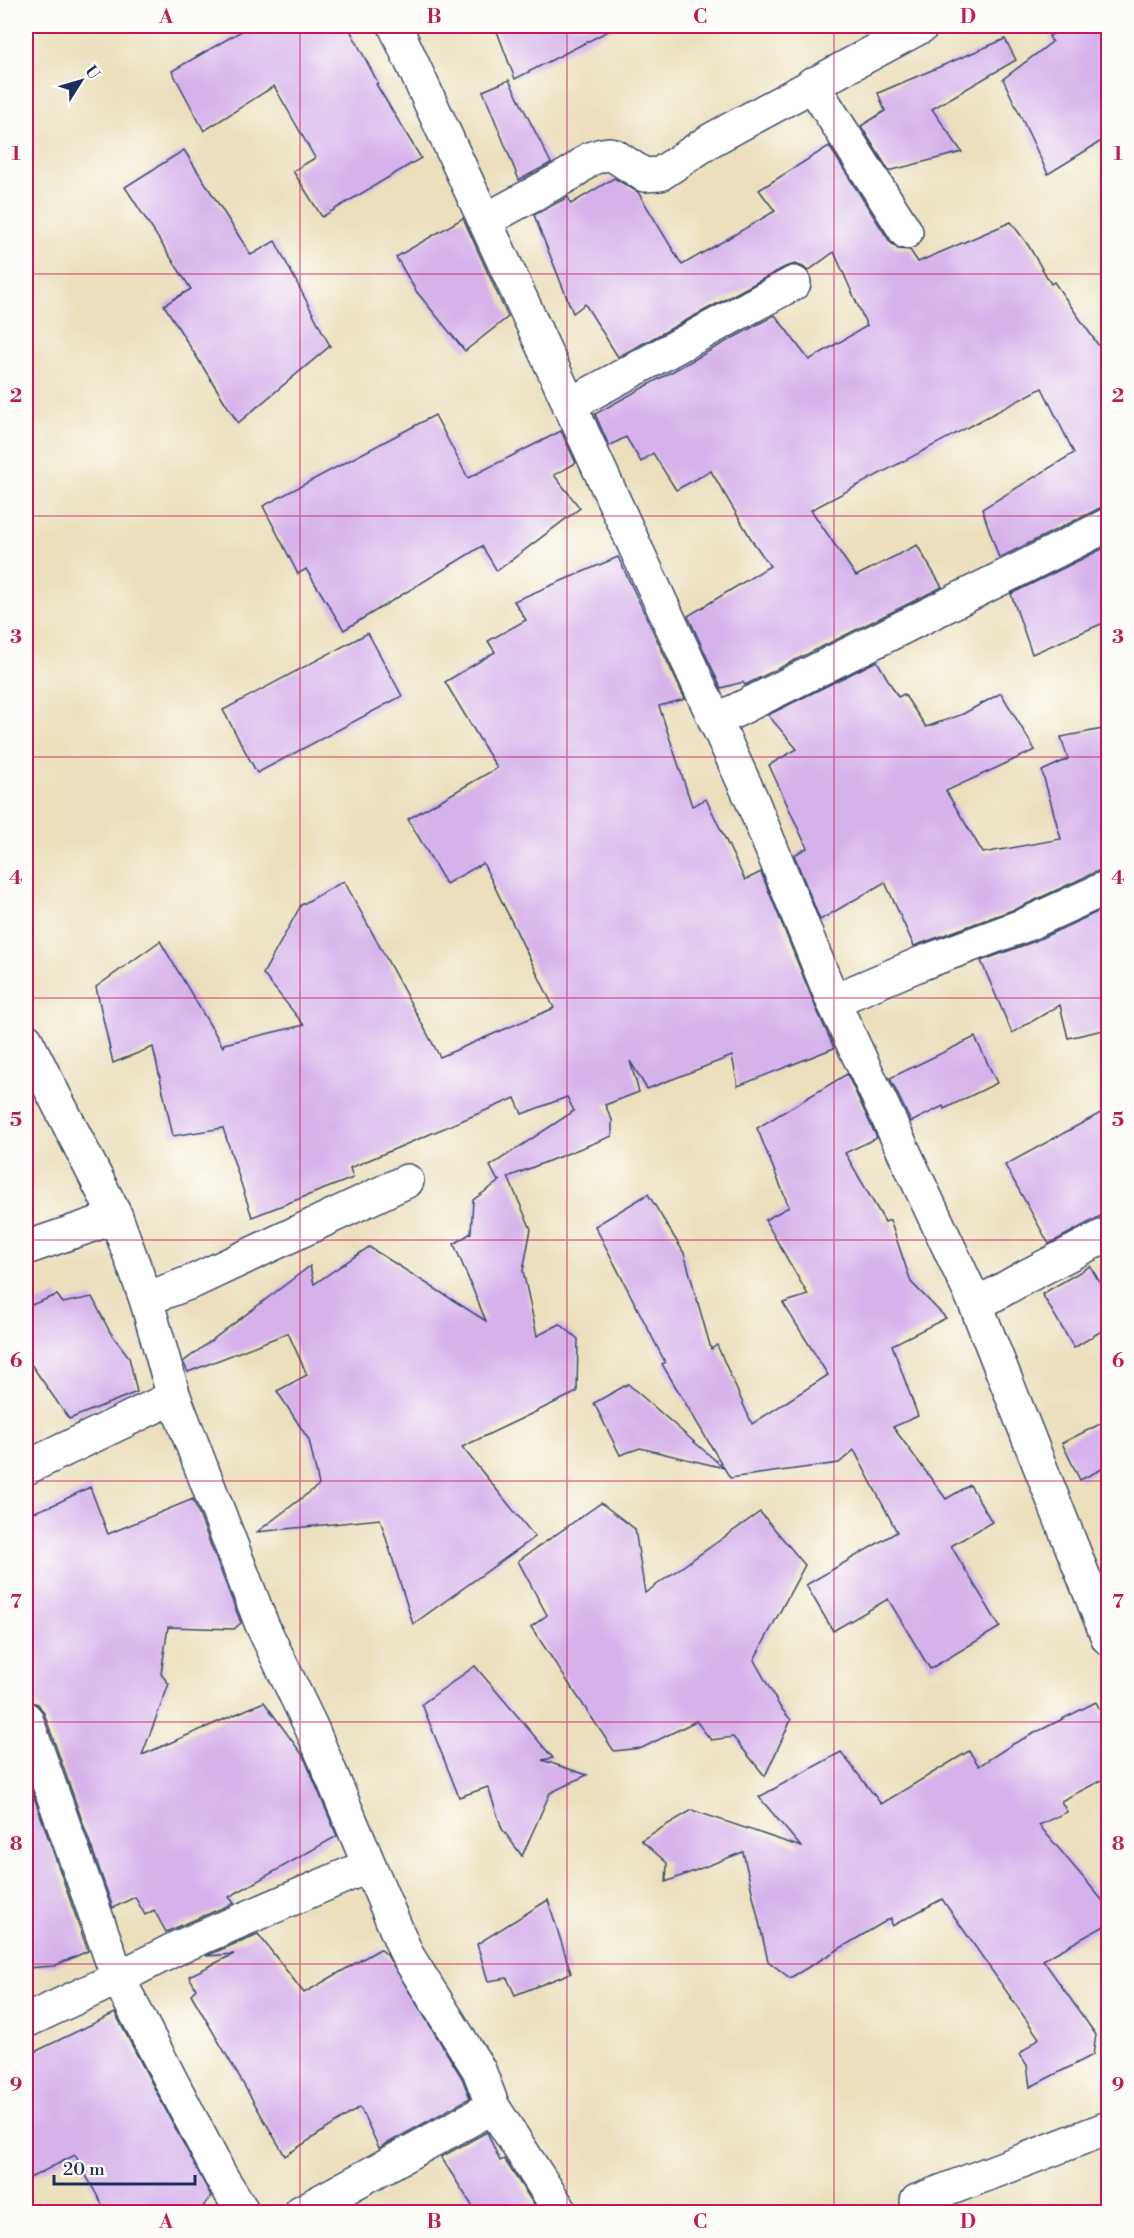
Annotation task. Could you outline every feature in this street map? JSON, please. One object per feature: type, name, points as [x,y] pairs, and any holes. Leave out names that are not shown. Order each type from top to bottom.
[{"type":"street","points":[[395,26],[751,798],[833,1001],[976,1305],[1108,1638]]},
{"type":"street","points":[[486,220],[570,174],[590,159],[602,155],[615,156],[644,175],[660,174],[711,140],[922,26]]},
{"type":"street","points":[[812,84],[906,232]]},
{"type":"street","points":[[568,405],[794,283]]},
{"type":"street","points":[[715,720],[1108,525]]},
{"type":"street","points":[[833,1001],[922,963],[1025,925],[1108,887]]},
{"type":"street","points":[[26,1040],[116,1216],[146,1299],[174,1396],[262,1625],[312,1729],[407,1955],[479,2070],[493,2108],[561,2212]]},
{"type":"street","points":[[146,1299],[194,1281],[407,1182]]},
{"type":"street","points":[[26,1248],[116,1216]]},
{"type":"street","points":[[976,1305],[1108,1234]]},
{"type":"street","points":[[26,1468],[174,1396]]},
{"type":"street","points":[[26,1719],[118,1978],[220,2175],[243,2212]]},
{"type":"street","points":[[26,2021],[177,1948],[368,1866]]},
{"type":"street","points":[[301,2212],[493,2108]]},
{"type":"street","points":[[917,2201],[1108,2128]]},
{"type":"building","points":[[250,26],[348,26],[378,83],[376,84],[421,158],[322,217],[293,171],[315,158],[274,86],[204,131],[172,71]]},
{"type":"building","points":[[495,26],[618,26],[515,79]]},
{"type":"building","points":[[1068,26],[1108,26],[1108,137],[1048,174],[1003,79],[1052,42],[1049,36]]},
{"type":"building","points":[[1005,39],[1016,60],[932,109],[962,152],[889,171],[861,126],[885,111],[878,93]]},
{"type":"building","points":[[509,80],[551,163],[519,180],[483,91]]},
{"type":"building","points":[[829,146],[890,242],[898,249],[910,250],[918,262],[1011,222],[1028,245],[1051,284],[1054,282],[1108,359],[1108,506],[999,558],[982,509],[1074,453],[1042,388],[811,510],[856,576],[917,545],[942,587],[745,685],[743,682],[721,688],[688,616],[770,566],[711,471],[676,490],[653,453],[641,462],[626,437],[609,446],[595,414],[775,315],[809,360],[867,326],[834,252],[808,271],[795,264],[785,267],[618,357],[585,304],[573,313],[534,215],[568,197],[571,204],[614,178],[638,192],[682,265],[775,211],[759,190]]},
{"type":"building","points":[[184,150],[251,255],[275,241],[330,346],[238,423],[164,305],[191,289],[125,187]]},
{"type":"building","points":[[463,218],[508,317],[465,351],[416,291],[396,257]]},
{"type":"building","points":[[435,415],[468,478],[561,431],[576,463],[554,475],[580,508],[497,571],[482,546],[344,630],[306,569],[298,574],[263,506]]},
{"type":"building","points":[[1108,546],[1108,621],[1032,654],[1011,594]]},
{"type":"building","points":[[618,557],[685,699],[659,706],[692,806],[706,799],[745,880],[761,872],[834,1048],[738,1086],[732,1056],[647,1089],[630,1061],[639,1092],[605,1105],[612,1120],[612,1136],[508,1177],[531,1229],[523,1271],[537,1336],[560,1324],[578,1339],[577,1392],[462,1447],[535,1537],[413,1624],[380,1519],[257,1532],[319,1485],[309,1440],[277,1391],[307,1375],[288,1333],[188,1372],[183,1362],[310,1266],[314,1284],[369,1247],[486,1321],[454,1244],[471,1233],[473,1200],[501,1180],[498,1181],[490,1166],[574,1111],[567,1097],[522,1114],[515,1098],[350,1168],[353,1178],[252,1217],[223,1128],[173,1136],[153,1047],[113,1063],[96,987],[160,941],[223,1047],[224,1044],[304,1025],[263,974],[301,905],[344,881],[440,1057],[554,1008],[483,863],[446,884],[408,819],[497,768],[445,682],[495,652],[488,641],[526,620],[514,601]]},
{"type":"building","points":[[368,633],[402,696],[257,773],[223,710]]},
{"type":"building","points":[[877,661],[898,697],[904,694],[926,727],[963,714],[1001,693],[1035,750],[946,791],[983,853],[1061,839],[1042,771],[1068,759],[1061,737],[1108,728],[1108,868],[1018,908],[914,946],[885,882],[820,920],[794,855],[807,848],[769,765],[797,749],[768,715]]},
{"type":"building","points":[[1108,907],[1108,1029],[1068,1038],[1060,1005],[1012,1033],[981,961],[1033,942]]},
{"type":"building","points":[[975,1037],[997,1083],[911,1122],[890,1078]]},
{"type":"building","points":[[847,1074],[877,1138],[845,1153],[885,1222],[890,1220],[911,1282],[946,1318],[892,1345],[918,1416],[893,1427],[946,1499],[970,1485],[992,1522],[951,1546],[1000,1627],[930,1669],[888,1599],[833,1631],[806,1585],[897,1532],[854,1450],[839,1463],[730,1478],[662,1364],[665,1362],[595,1226],[648,1194],[684,1253],[711,1349],[717,1345],[752,1424],[828,1375],[783,1303],[808,1295],[765,1220],[789,1207],[757,1128]]},
{"type":"building","points":[[1108,1109],[1108,1212],[1049,1244],[1005,1165]]},
{"type":"building","points":[[1090,1266],[1108,1296],[1108,1327],[1074,1348],[1042,1294]]},
{"type":"building","points":[[57,1295],[63,1303],[92,1297],[110,1332],[129,1357],[137,1392],[69,1419],[26,1357],[26,1307]]},
{"type":"building","points":[[628,1384],[724,1468],[640,1448],[620,1455],[594,1403]]},
{"type":"building","points":[[1108,1420],[1108,1466],[1080,1480],[1062,1443]]},
{"type":"building","points":[[90,1487],[108,1534],[193,1499],[241,1623],[234,1629],[168,1627],[161,1674],[169,1684],[142,1755],[264,1702],[304,1757],[337,1836],[229,1897],[234,1903],[166,1932],[154,1910],[145,1915],[135,1897],[113,1908],[44,1713],[38,1704],[26,1701],[26,1515]]},
{"type":"building","points":[[601,1503],[635,1529],[645,1593],[760,1512],[805,1565],[754,1660],[780,1707],[791,1720],[765,1776],[733,1737],[711,1740],[696,1721],[642,1748],[614,1751],[531,1627],[547,1615],[518,1561]]},
{"type":"building","points":[[475,1666],[553,1758],[542,1760],[587,1775],[550,1793],[522,1856],[502,1829],[488,1787],[459,1797],[422,1704]]},
{"type":"building","points":[[1096,1702],[1108,1726],[1108,1777],[1061,1801],[1067,1812],[1039,1825],[1108,1907],[1108,1924],[1043,1960],[1096,2035],[1093,2055],[1030,2087],[1027,2065],[1019,2055],[1039,2038],[942,1899],[892,1926],[891,1918],[790,1978],[768,1961],[743,1852],[666,1882],[667,1863],[641,1840],[692,1810],[801,1847],[759,1797],[841,1752],[881,1804],[969,1751],[979,1766],[1013,1744]]},
{"type":"building","points":[[26,1774],[88,1951],[54,1966],[26,1968]]},
{"type":"building","points":[[548,1900],[571,1973],[515,1995],[507,1978],[488,1981],[477,1944]]},
{"type":"building","points":[[258,1934],[304,1993],[380,1949],[387,1955],[462,2078],[470,2098],[379,2148],[360,2107],[285,2156],[191,1994],[196,1989],[189,1976],[234,1954],[206,1956]]},
{"type":"building","points":[[115,2013],[211,2196],[199,2212],[106,2212],[75,2155],[26,2180],[26,2056]]},
{"type":"building","points":[[487,2132],[500,2161],[504,2159],[539,2212],[476,2212],[441,2157]]}]
